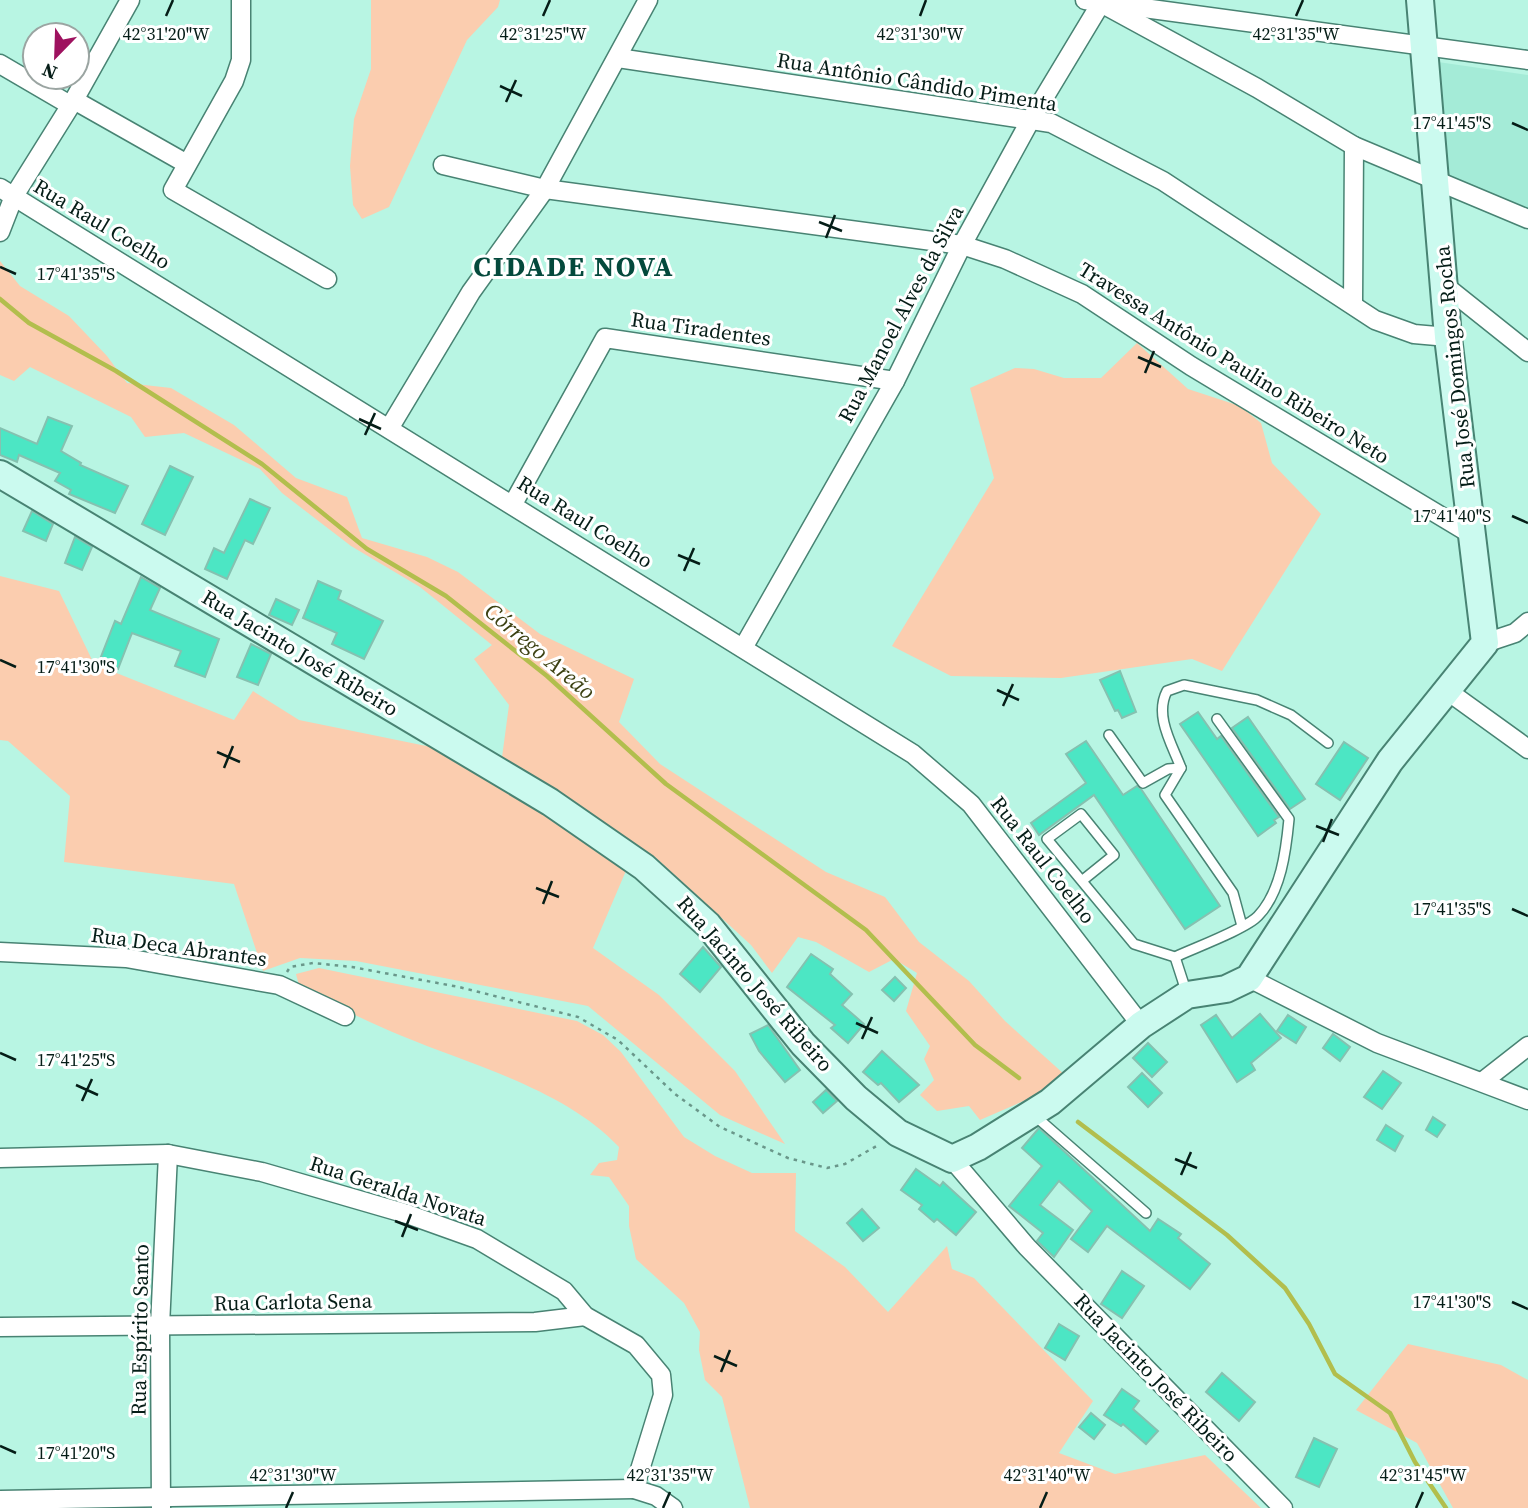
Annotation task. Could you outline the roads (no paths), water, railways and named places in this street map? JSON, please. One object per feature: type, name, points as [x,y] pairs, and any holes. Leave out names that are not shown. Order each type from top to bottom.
[{"type":"street","points":[[0,232],[7,192],[72,103],[130,0]]},
{"type":"street","points":[[241,0],[243,29],[237,71],[173,190],[327,279]]},
{"type":"street","points":[[390,427],[471,292],[545,189],[648,0]]},
{"type":"street","name":"Rua José Domingos Rocha","points":[[1420,0],[1448,337],[1485,643]]},
{"type":"street","points":[[1093,1],[1528,60]]},
{"type":"street","points":[[1093,1],[1257,88],[1354,146],[1528,219]]},
{"type":"street","name":"Rua Manoel Alves da Silva","points":[[743,648],[895,381],[962,245],[1093,1]]},
{"type":"street","name":"Rua Antônio Cândido Pimenta","points":[[618,58],[1052,123],[1163,181],[1375,320],[1401,330],[1448,337]]},
{"type":"street","points":[[0,64],[187,164]]},
{"type":"street","points":[[1353,304],[1354,146]]},
{"type":"street","name":"Travessa Antônio Paulino Ribeiro Neto","points":[[443,165],[545,189],[962,245],[1005,258],[1082,294],[1191,366],[1474,536]]},
{"type":"street","name":"Rua Raul Coelho","points":[[7,192],[390,427],[913,754],[971,804],[1141,1025]]},
{"type":"street","points":[[1444,285],[1528,352]]},
{"type":"street","name":"Rua Tiradentes","points":[[513,504],[605,338],[895,381]]},
{"type":"street","name":"Rua Jacinto José Ribeiro","points":[[0,474],[550,802],[643,867],[708,925],[803,1044],[856,1098],[898,1133],[952,1159],[1027,1247],[1283,1508]]},
{"type":"street","points":[[952,1159],[978,1147],[1050,1102],[1141,1025],[1187,995],[1226,989],[1249,978],[1390,761],[1449,692],[1485,643],[1515,633],[1528,622]]},
{"type":"street","points":[[1449,692],[1528,749]]},
{"type":"street","name":"Rua Deca Abrantes","points":[[0,953],[126,958],[279,985],[345,1016]]},
{"type":"street","points":[[1249,978],[1377,1043],[1528,1100]]},
{"type":"street","points":[[1482,1082],[1528,1046]]},
{"type":"street","name":"Rua Geralda Novata","points":[[0,1158],[168,1154],[262,1172],[477,1239],[556,1284],[585,1316],[636,1345],[661,1375],[664,1385],[634,1489]]},
{"type":"street","name":"Rua Espírito Santo","points":[[161,1502],[160,1326],[168,1154]]},
{"type":"street","name":"Rua Carlota Sena","points":[[0,1327],[536,1322],[585,1316]]},
{"type":"street","points":[[0,1500],[161,1502],[634,1489],[656,1496],[673,1508]]},
{"type":"lane","points":[[1181,768],[1163,722],[1161,703],[1167,691],[1184,685],[1257,700],[1291,716],[1328,743]]},
{"type":"lane","points":[[1083,880],[1114,855],[1081,814],[1047,839],[1134,944],[1175,957],[1257,918],[1271,898],[1286,851],[1289,819],[1217,719]]},
{"type":"lane","points":[[1108,735],[1143,783],[1168,769],[1181,768]]},
{"type":"lane","points":[[1181,768],[1165,795],[1233,893],[1242,926]]},
{"type":"lane","points":[[1175,957],[1187,995]]},
{"type":"lane","points":[[1032,1113],[1146,1213]]},
{"type":"waterway","name":"Córrego Areão","points":[[0,299],[29,323],[116,371],[262,464],[367,549],[446,596],[547,676],[666,784],[866,930],[975,1045],[1019,1078]]},
{"type":"waterway","name":"Córrego Areão","points":[[1078,1122],[1227,1235],[1285,1288],[1309,1324],[1335,1374],[1390,1413],[1415,1462],[1446,1508]]},
{"type":"district","name":"CIDADE NOVA","points":[[574,266]]}]
